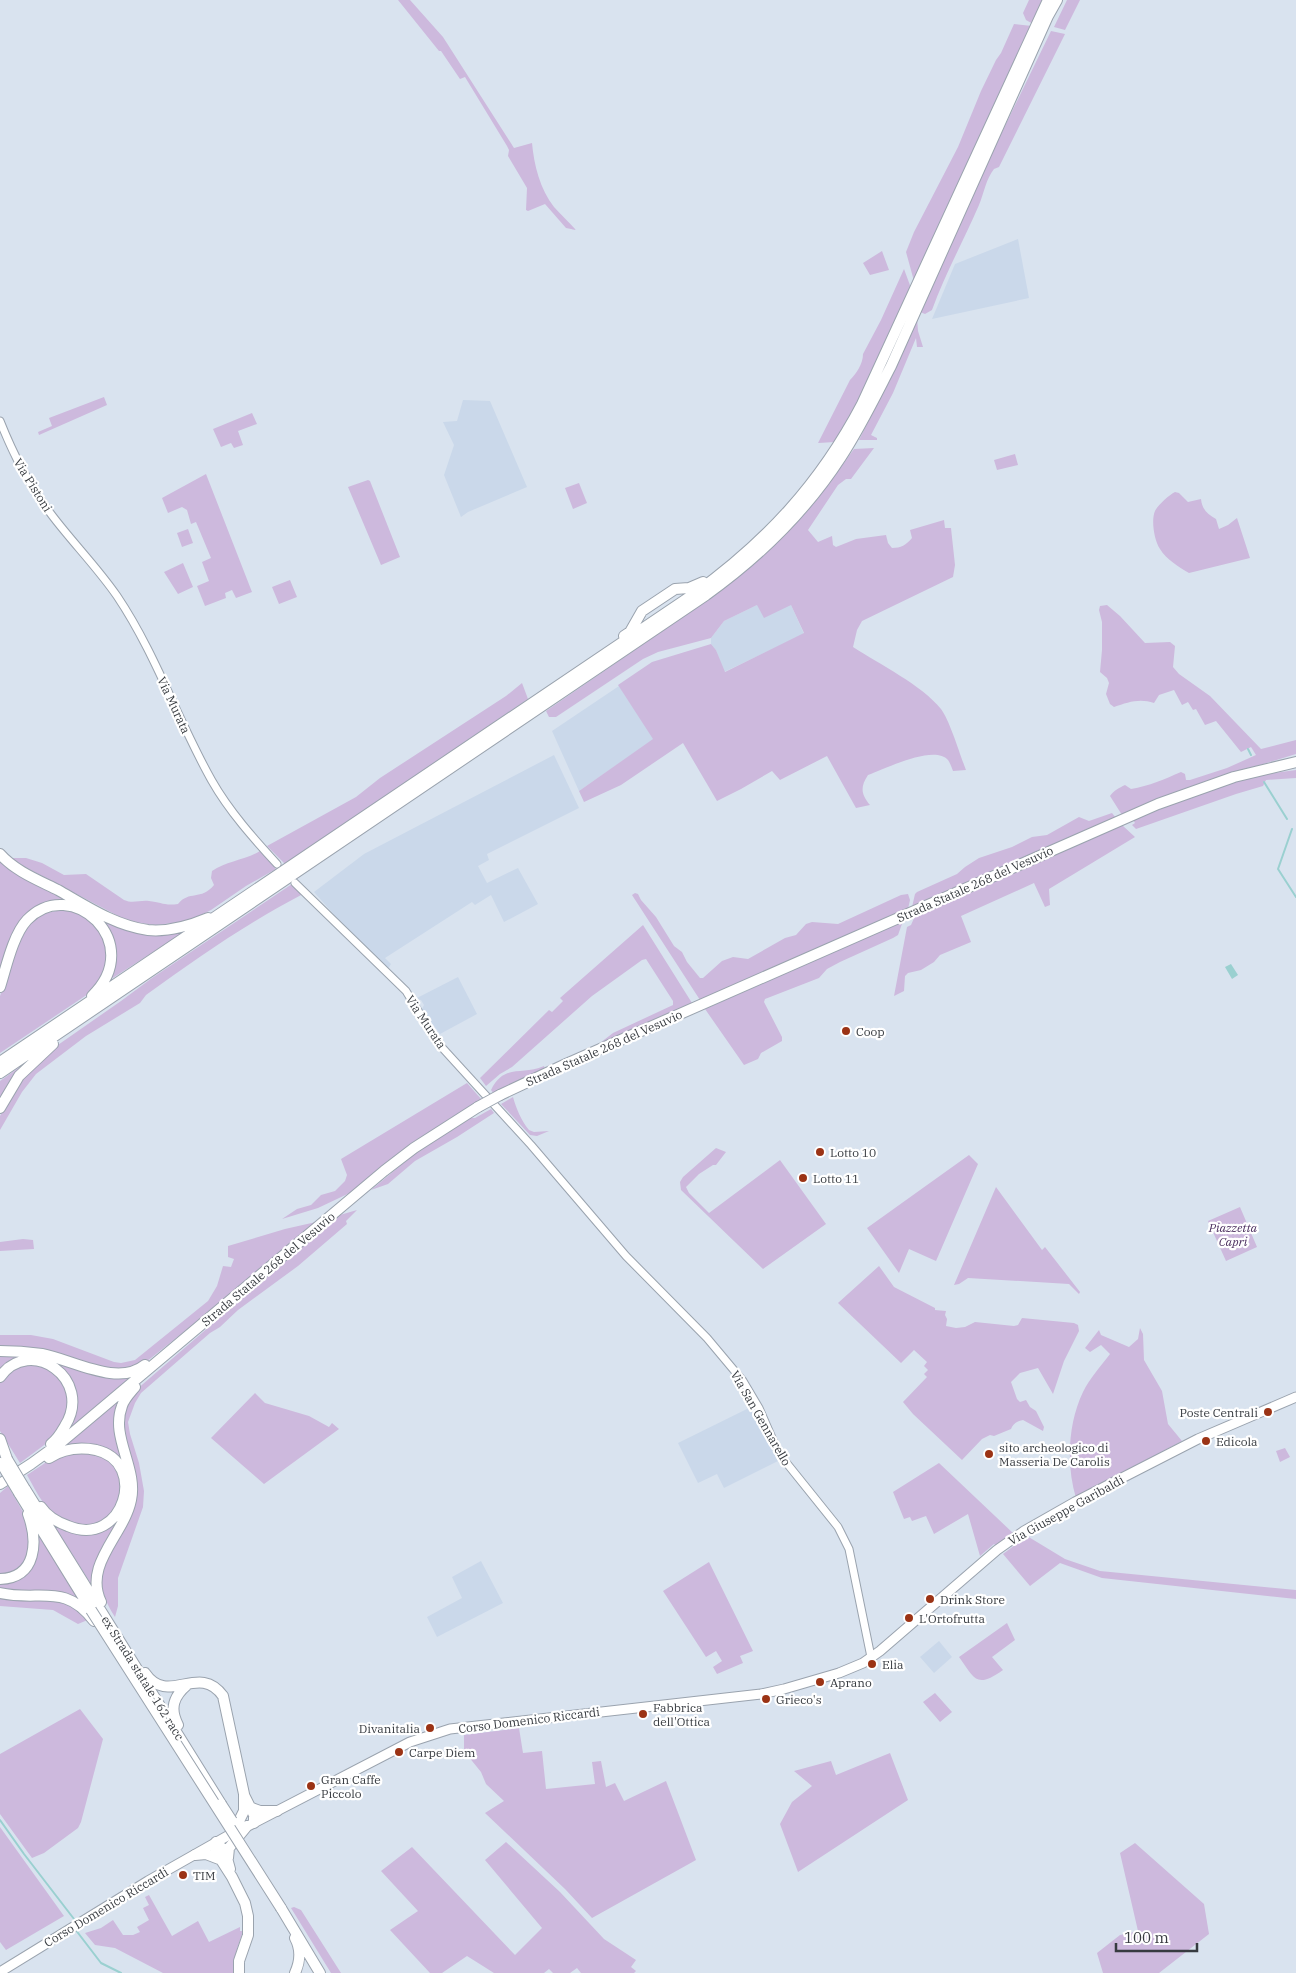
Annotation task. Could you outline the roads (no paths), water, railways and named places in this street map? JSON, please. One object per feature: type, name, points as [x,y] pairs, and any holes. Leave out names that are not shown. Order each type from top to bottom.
[{"type":"highway","points":[[545,700],[588,666],[694,594],[751,549],[799,500],[836,451],[916,300],[1039,26],[1048,0]]},
{"type":"highway","points":[[1,1062],[722,583],[752,559],[786,526],[824,482],[850,444],[891,366],[913,316],[917,286],[1039,26],[1057,0]]},
{"type":"highway","points":[[588,666],[594,656],[630,632],[642,611],[675,589],[689,588],[701,583],[736,556],[751,549]]},
{"type":"highway","points":[[0,1073],[131,985],[529,710]]},
{"type":"highway","points":[[1273,767],[1296,758]]},
{"type":"highway","name":"Strada Statale 268 del Vesuvio","points":[[24,1469],[71,1435],[414,1148],[500,1095],[1127,817],[1192,791],[1273,767],[1296,764]]},
{"type":"highway","points":[[0,854],[18,868],[99,912],[118,922],[139,928],[163,930],[186,926],[229,909]]},
{"type":"highway","points":[[0,987],[13,948],[26,921],[38,911],[52,906],[71,906],[86,912],[102,926],[109,940],[113,958],[110,971],[104,982],[75,1013]]},
{"type":"highway","points":[[0,1108],[19,1076],[30,1064],[49,1047],[122,996],[131,985]]},
{"type":"highway","points":[[0,1351],[44,1354],[106,1373],[126,1374],[142,1368],[191,1334]]},
{"type":"highway","points":[[178,1345],[162,1363],[134,1388],[122,1404],[119,1415],[119,1428],[132,1484],[131,1502],[100,1562],[96,1583],[98,1595],[112,1623],[113,1630],[119,1635],[148,1676],[157,1684],[172,1687],[207,1682],[214,1686],[223,1696],[248,1810],[254,1815],[250,1824],[232,1844],[224,1859]]},
{"type":"highway","points":[[0,1377],[9,1368],[24,1362],[44,1362],[62,1372],[70,1383],[72,1393],[72,1409],[69,1420],[58,1437],[34,1457],[10,1483],[1,1484]]},
{"type":"highway","points":[[0,1439],[2,1462]]},
{"type":"highway","name":"ex Strada statale 162 racc","points":[[0,1447],[2,1462],[113,1630],[221,1804],[282,1910]]},
{"type":"highway","points":[[22,1491],[54,1520],[73,1528],[84,1530],[106,1524],[115,1517],[125,1496],[124,1477],[119,1467],[110,1457],[100,1451],[88,1449],[70,1450],[56,1454],[47,1460],[24,1469]]},
{"type":"highway","points":[[0,1579],[11,1578],[25,1569],[31,1561],[34,1538],[22,1491]]},
{"type":"highway","name":"ex Strada statale 162 racc","points":[[22,1491],[89,1610],[282,1910]]},
{"type":"highway","points":[[0,1593],[53,1595],[89,1610]]},
{"type":"highway","points":[[190,1683],[175,1698],[174,1714],[218,1794],[221,1804]]},
{"type":"highway","points":[[248,1810],[260,1812],[277,1811]]},
{"type":"highway","points":[[233,1833],[248,1810]]},
{"type":"highway","points":[[215,1843],[216,1852],[224,1859],[245,1904],[249,1922],[246,1941],[238,1961],[239,1973]]},
{"type":"highway","points":[[194,1855],[206,1854],[224,1859]]},
{"type":"highway","points":[[282,1910],[299,1948],[299,1963],[295,1973]]},
{"type":"highway","points":[[282,1910],[320,1973]]},
{"type":"highway","points":[[282,1910],[325,1973]]},
{"type":"main road","name":"Via Giuseppe Garibaldi","points":[[863,1663],[997,1550],[1024,1531],[1075,1502],[1163,1457],[1240,1420],[1296,1397]]},
{"type":"main road","name":"Corso Domenico Riccardi","points":[[0,1972],[66,1930],[215,1843],[410,1742],[450,1729],[761,1694],[839,1673],[863,1663]]},
{"type":"street","name":"Via Pistoni","points":[[0,421],[23,472],[51,514],[75,543]]},
{"type":"street","name":"Via Murata","points":[[75,543],[122,605],[151,655],[178,715],[218,792],[255,840],[277,864]]},
{"type":"street","name":"Via Murata","points":[[295,883],[406,991],[437,1042],[531,1145]]},
{"type":"street","name":"Via San Gennarello","points":[[531,1145],[626,1256],[707,1338],[743,1381],[785,1461],[838,1527],[849,1549],[871,1657]]},
{"type":"waterway","points":[[1248,749],[1251,755]]},
{"type":"waterway","points":[[1264,782],[1287,819]]},
{"type":"waterway","points":[[1292,829],[1278,869],[1296,897]]},
{"type":"waterway","points":[[0,1820],[74,1919]]},
{"type":"waterway","points":[[75,1929],[101,1963],[121,1973]]},
{"type":"place","name":"Coop","points":[[846,1031]]},
{"type":"place","name":"Lotto 10","points":[[820,1152]]},
{"type":"place","name":"Lotto 11","points":[[803,1178]]},
{"type":"place","name":"Poste Centrali","points":[[1268,1412]]},
{"type":"place","name":"Edicola","points":[[1206,1441]]},
{"type":"place","name":"sito archeologico di Masseria De Carolis","points":[[989,1454]]},
{"type":"place","name":"Drink Store","points":[[930,1599]]},
{"type":"place","name":"L'Ortofrutta","points":[[909,1618]]},
{"type":"place","name":"Elia","points":[[872,1664]]},
{"type":"place","name":"Aprano","points":[[820,1682]]},
{"type":"place","name":"Grieco's","points":[[766,1699]]},
{"type":"place","name":"Fabbrica dell'Ottica","points":[[643,1714]]},
{"type":"place","name":"Divanitalia","points":[[430,1728]]},
{"type":"place","name":"Carpe Diem","points":[[399,1752]]},
{"type":"place","name":"Gran Caffe Piccolo","points":[[311,1786]]},
{"type":"place","name":"TIM","points":[[183,1875]]},
{"type":"park label","name":"Piazzetta Capri","points":[[1233,1234]]}]
